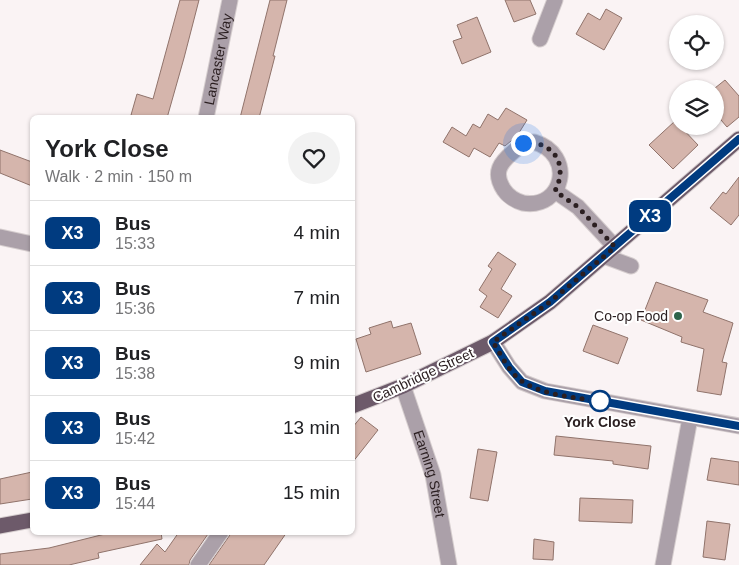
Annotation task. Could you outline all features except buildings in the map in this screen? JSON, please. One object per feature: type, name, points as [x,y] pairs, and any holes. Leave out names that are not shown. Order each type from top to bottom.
[{"type":"main road","name":"Cambridge Street","points":[[355,405],[403,386],[493,342],[550,302],[739,139]]},
{"type":"main road","points":[[0,526],[30,520]]},
{"type":"street","name":"Lancaster Way","points":[[207,115],[230,0]]},
{"type":"street","points":[[540,39],[555,0]]},
{"type":"street","points":[[534,142],[544,145],[555,156],[561,170],[560,181],[555,191],[548,198],[539,202],[530,204],[520,202],[504,190],[500,182],[501,162],[523,143],[534,142]]},
{"type":"street","points":[[555,191],[578,207],[610,252],[631,266]]},
{"type":"street","points":[[0,237],[30,244]]},
{"type":"street","points":[[493,342],[509,367],[522,382],[545,391],[739,426]]},
{"type":"street","name":"Earning Street","points":[[403,386],[433,475],[449,565]]},
{"type":"street","points":[[663,565],[690,418]]},
{"type":"street","points":[[198,565],[219,535]]},
{"type":"bus line","name":"X3","points":[[739,139],[550,302],[493,342],[509,367],[522,382],[545,391],[739,426]]},
{"type":"place","name":"Co-op Food","points":[[678,316]]},
{"type":"place","name":"York Close","points":[[600,401]]},
{"type":"route","points":[[523,143],[534,142],[544,145],[552,152],[558,160],[561,170],[560,181],[555,191],[578,207],[615,247],[550,302],[493,342],[509,367],[522,382],[545,391],[602,402],[600,401]]}]
